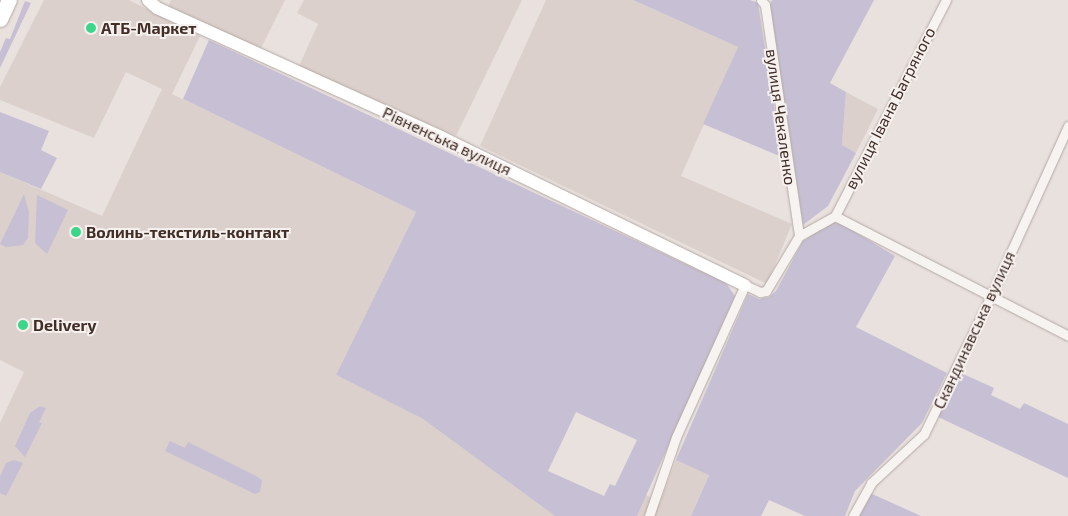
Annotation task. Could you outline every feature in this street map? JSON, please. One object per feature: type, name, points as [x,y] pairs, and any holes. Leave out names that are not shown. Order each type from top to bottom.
[{"type":"main road","points":[[0,19],[9,0]]},
{"type":"street","name":"Рівненська вулиця","points":[[148,0],[157,8],[441,137],[744,285]]},
{"type":"street","name":"вулиця Чекаленко","points":[[761,0],[765,5],[798,236]]},
{"type":"street","name":"вулиця Івана Багряного","points":[[835,216],[946,0]]},
{"type":"street","name":"Скандинавська вулиця","points":[[853,516],[871,483],[924,434],[991,296],[1068,126]]},
{"type":"street","points":[[649,516],[676,437],[744,285],[760,292],[766,291],[798,236],[835,216],[1068,336]]},
{"type":"shaded area","points":[[44,0],[129,0],[200,36],[172,94],[416,212],[336,375],[423,419],[555,516],[0,516],[0,423],[24,372],[0,360],[0,172],[102,216],[162,89],[126,72],[94,138],[0,100],[0,87]]},
{"type":"shaded area","points":[[171,0],[285,0],[260,50],[168,7]]},
{"type":"shaded area","points":[[304,0],[522,0],[456,136],[299,66],[318,24],[297,13]]},
{"type":"shaded area","points":[[546,0],[633,0],[738,47],[681,176],[792,224],[767,284],[480,146]]},
{"type":"shaded area","points":[[633,0],[750,0],[758,3],[782,157],[703,124],[738,47]]},
{"type":"shaded area","points":[[772,0],[874,0],[830,83],[846,92],[842,145],[856,153],[828,206],[803,225],[770,5]]},
{"type":"shaded area","points":[[25,1],[31,3],[0,68],[0,52],[6,38],[10,39]]},
{"type":"shaded area","points":[[209,40],[726,283],[735,296],[637,516],[555,516],[423,419],[336,375],[416,212],[183,99]],"holes":[[[576,412],[637,440],[615,486],[610,484],[604,496],[548,471]]]},
{"type":"shaded area","points":[[846,92],[878,109],[856,153],[842,145]]},
{"type":"shaded area","points":[[0,112],[49,131],[41,150],[57,158],[41,189],[0,172]]},
{"type":"shaded area","points":[[24,194],[29,212],[28,238],[23,245],[6,247],[0,244]]},
{"type":"shaded area","points":[[37,195],[68,210],[47,254],[35,243]]},
{"type":"shaded area","points":[[831,222],[842,224],[895,256],[856,327],[947,373],[922,423],[855,491],[845,516],[805,516],[769,500],[761,516],[691,516],[709,475],[676,460],[748,294],[759,299],[769,297],[776,291],[803,241]]},
{"type":"shaded area","points":[[961,373],[994,388],[991,395],[1020,409],[1024,403],[1068,424],[1068,478],[938,417]]},
{"type":"shaded area","points":[[40,406],[46,408],[39,422],[42,423],[25,457],[15,446],[30,413]]},
{"type":"shaded area","points":[[170,441],[185,448],[188,442],[256,476],[262,480],[260,492],[255,494],[165,451]]},
{"type":"shaded area","points":[[14,460],[23,463],[6,496],[0,493],[0,477],[6,463]]},
{"type":"shaded area","points":[[676,460],[709,474],[691,516],[637,516],[646,495],[660,502]]},
{"type":"shaded area","points":[[870,493],[921,516],[857,516]]},
{"type":"place","name":"АТБ-Маркет","points":[[91,28]]},
{"type":"place","name":"Волинь-текстиль-контакт","points":[[76,232]]},
{"type":"place","name":"Delivery","points":[[23,325]]}]
